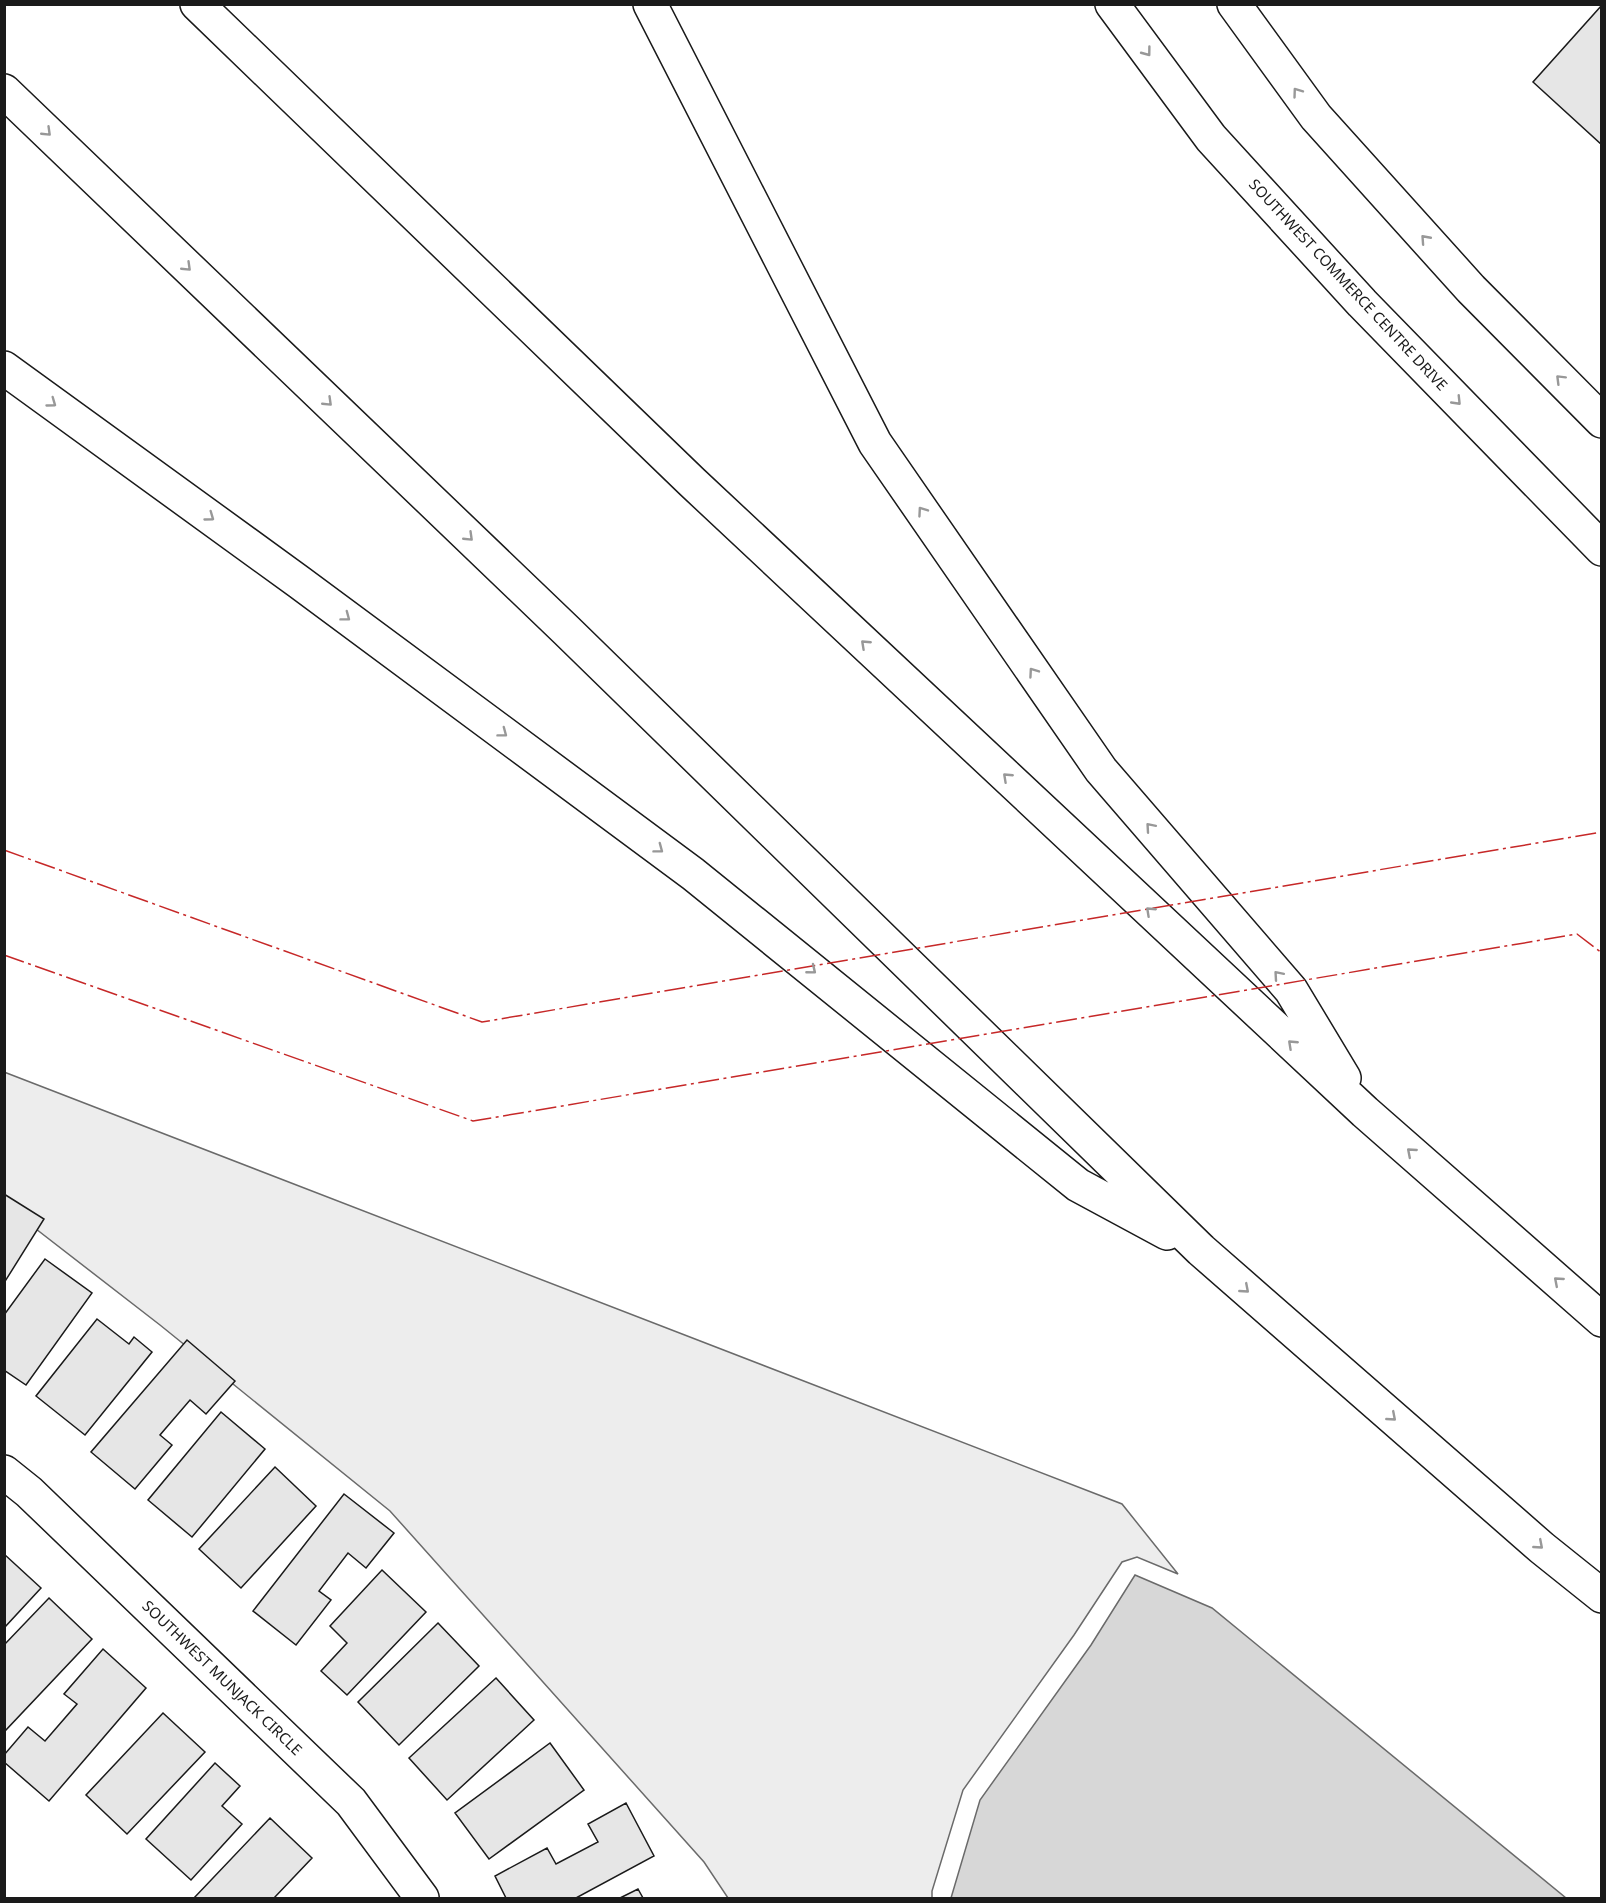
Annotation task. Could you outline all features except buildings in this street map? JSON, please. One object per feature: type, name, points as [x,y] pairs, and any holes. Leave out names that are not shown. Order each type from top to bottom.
[{"type":"main road","points":[[197,4],[692,482],[1365,1112],[1602,1320]]},
{"type":"main road","points":[[650,4],[874,443],[1101,770],[1291,990],[1365,1112]]},
{"type":"main road","name":"SOUTHWEST COMMERCE CENTRE DRIVE","points":[[1112,4],[1211,138],[1362,303],[1602,549]]},
{"type":"main road","points":[[1234,4],[1324,126],[1471,289],[1602,421]]},
{"type":"main road","points":[[4,91],[566,630],[1201,1250],[1542,1548],[1602,1596]]},
{"type":"main road","points":[[4,368],[299,582],[693,874],[1078,1185],[1201,1250]]},
{"type":"main road","name":"SOUTHWEST MUNJACK CIRCLE","points":[[4,1472],[37,1500],[351,1802],[422,1899]]},
{"type":"shaded area","points":[[4,1072],[1122,1504],[1178,1574],[1137,1557],[1122,1562],[1074,1635],[963,1790],[932,1891],[932,1898],[728,1898],[704,1862],[390,1511],[160,1325],[5,1205]]},
{"type":"shaded area","points":[[1135,1575],[1212,1608],[1566,1898],[951,1898],[980,1800],[1091,1645]]},
{"type":"power","points":[[4,850],[482,1022],[1602,832]]},
{"type":"power","points":[[4,955],[473,1121],[1577,934],[1602,953]]}]
